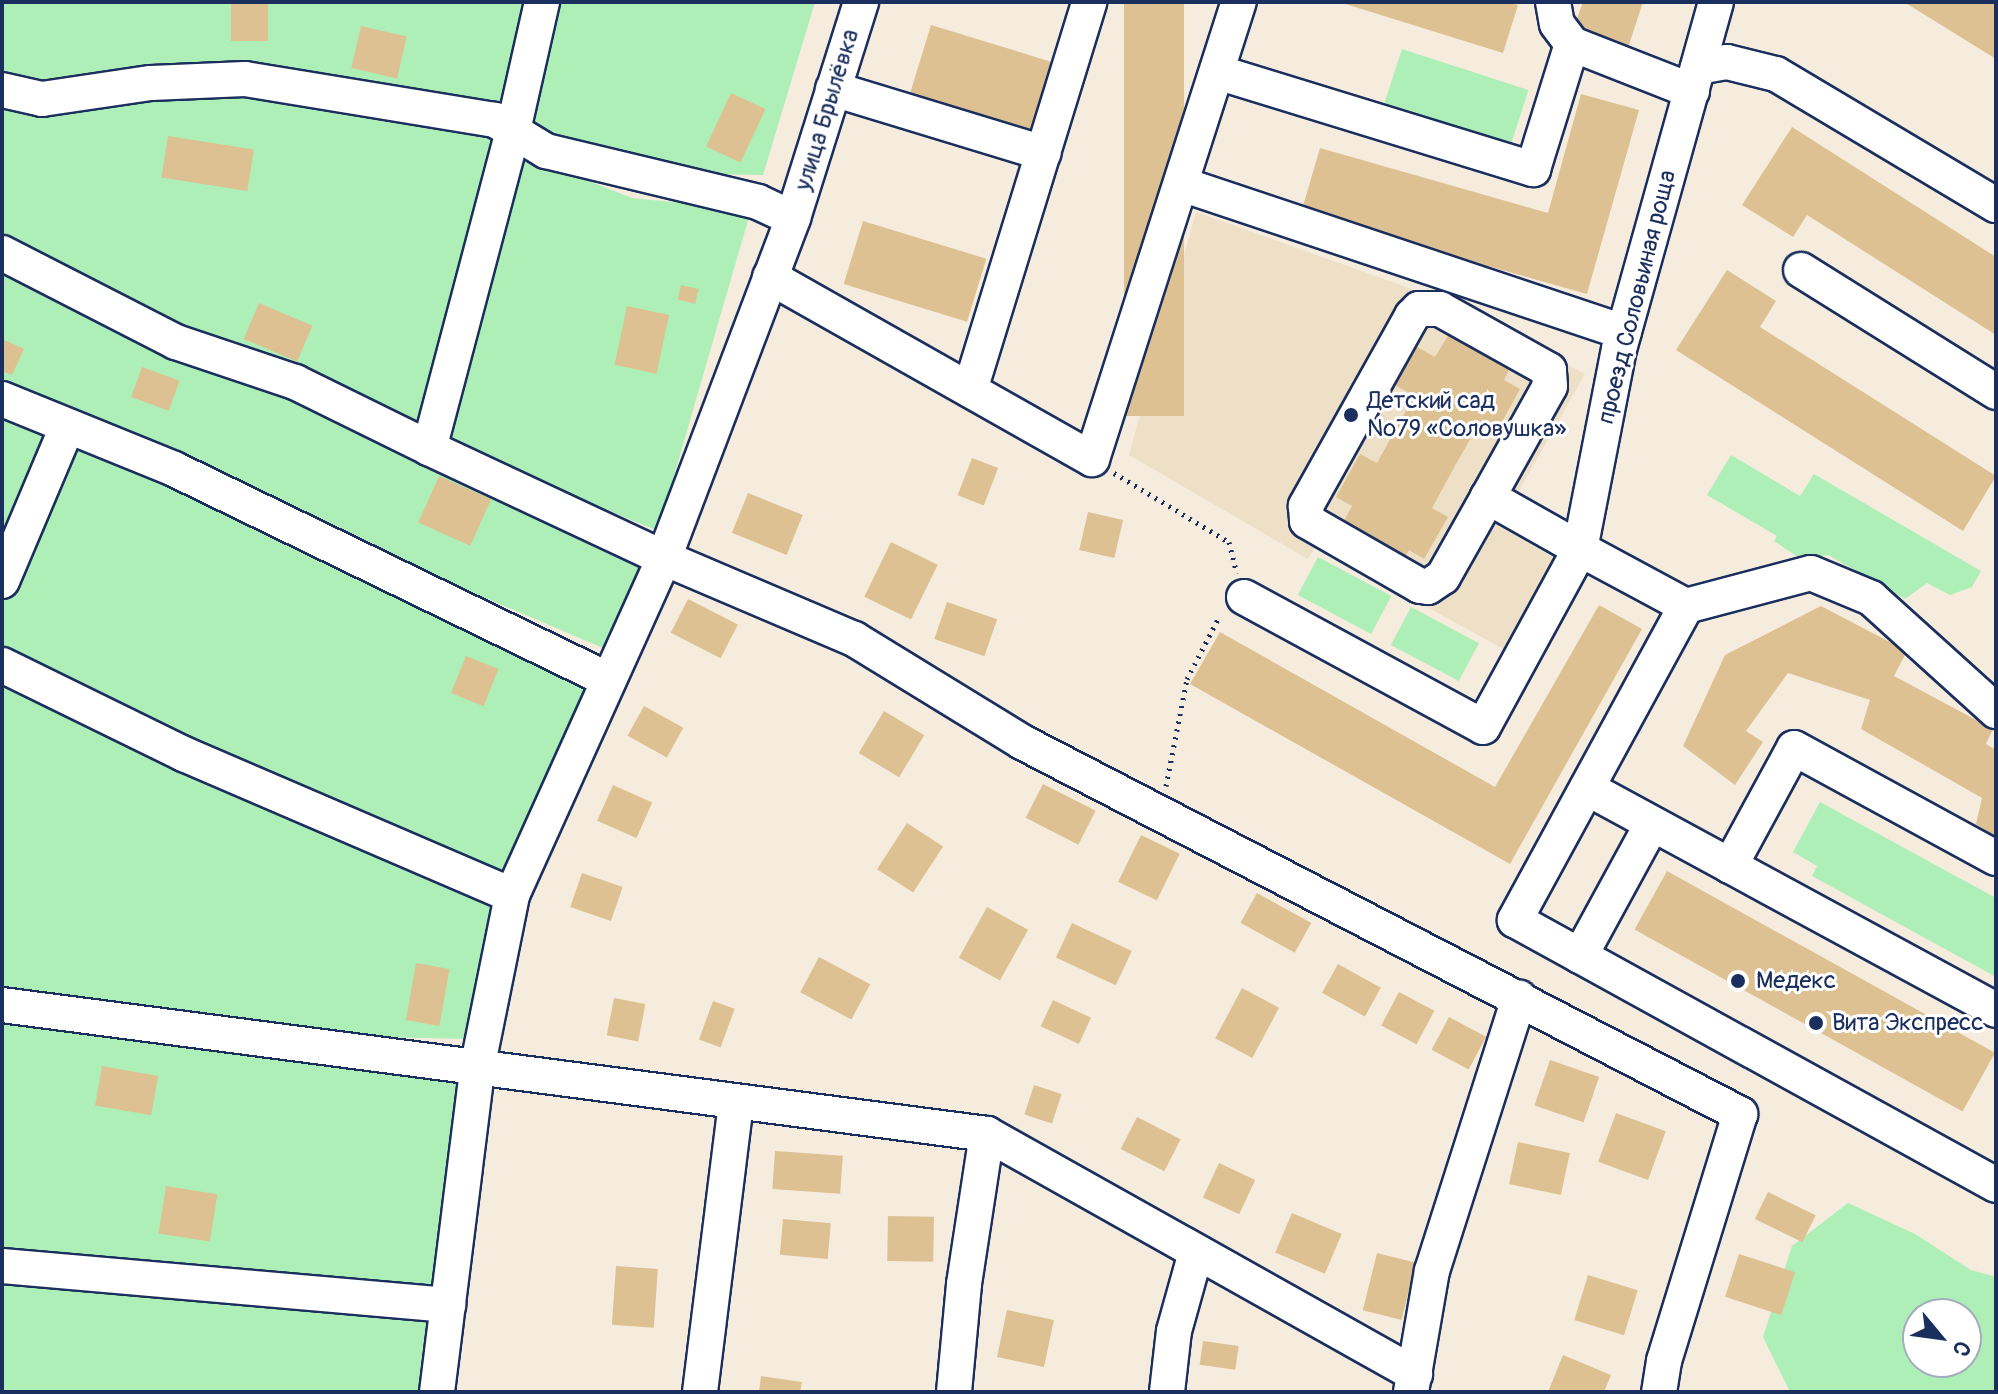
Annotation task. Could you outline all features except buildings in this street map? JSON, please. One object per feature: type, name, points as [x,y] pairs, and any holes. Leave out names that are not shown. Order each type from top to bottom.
[{"type":"street","points":[[429,448],[513,131],[542,2]]},
{"type":"street","name":"улица Брылёвка","points":[[437,1392],[477,1069],[512,895],[664,558],[793,218],[861,2]]},
{"type":"street","points":[[970,390],[1089,2]]},
{"type":"street","points":[[770,277],[1092,459],[1239,2]]},
{"type":"street","points":[[1553,2],[1557,24],[1572,44],[1695,79],[1727,62],[1776,74],[1996,205]]},
{"type":"street","name":"проезд Соловьиная роща","points":[[1231,607],[1483,727],[1580,549],[1624,332],[1716,2]]},
{"type":"street","points":[[1217,72],[1533,169],[1572,44]]},
{"type":"street","points":[[2,90],[42,99],[151,83],[245,79],[495,120],[546,151],[758,202],[793,218]]},
{"type":"street","points":[[833,89],[1043,153]]},
{"type":"street","points":[[1181,184],[1624,332]]},
{"type":"street","points":[[2,253],[176,342],[295,382],[664,558],[854,639],[1022,742],[1740,1114],[1664,1361],[1659,1392]]},
{"type":"street","points":[[1801,270],[1996,392]]},
{"type":"street","points":[[1419,309],[1440,309],[1542,366],[1552,378],[1488,497],[1443,577],[1428,587],[1420,586],[1307,521],[1306,506],[1412,316],[1419,309]]},
{"type":"street","points":[[2,399],[225,492],[608,680]]},
{"type":"street","points":[[2,581],[67,427]]},
{"type":"street","points":[[1488,497],[1686,606],[1811,573],[1871,598],[1996,711]]},
{"type":"street","points":[[1686,606],[1515,920],[1996,1185]]},
{"type":"street","points":[[2,665],[184,754],[512,895]]},
{"type":"street","points":[[1730,866],[1794,748],[1996,858]]},
{"type":"street","points":[[1587,788],[1996,1010]]},
{"type":"street","points":[[1580,956],[1652,824]]},
{"type":"street","points":[[2,1005],[987,1134],[1196,1252],[1413,1383],[1432,1271],[1519,998]]},
{"type":"street","points":[[700,1392],[736,1102]]},
{"type":"street","points":[[954,1392],[964,1284],[987,1134]]},
{"type":"street","points":[[1167,1392],[1174,1331],[1196,1252]]},
{"type":"street","points":[[2,1266],[448,1305]]},
{"type":"path","points":[[1092,459],[1229,542],[1231,607],[1187,679],[1161,814]]},
{"type":"shaded area","name":"Детский сад №79 «Соловушка»","points":[[1196,212],[1451,303],[1585,374],[1499,526],[1561,562],[1509,652],[1316,546],[1308,559],[1129,455]]},
{"type":"green space","points":[[2,2],[533,2],[420,447],[646,556],[603,648],[2,392]]},
{"type":"green space","points":[[554,2],[815,2],[763,175],[650,173],[525,134]]},
{"type":"green space","points":[[1402,49],[1528,90],[1511,144],[1384,103]]},
{"type":"green space","points":[[522,155],[632,198],[751,210],[658,531],[440,441]]},
{"type":"green space","points":[[2,409],[595,671],[498,882],[2,662]]},
{"type":"green space","points":[[1731,455],[1800,496],[1814,474],[1981,571],[1972,587],[1950,595],[1927,583],[1905,599],[1828,555],[1801,559],[1774,541],[1777,536],[1707,495]]},
{"type":"green space","points":[[1318,557],[1391,596],[1371,634],[1298,595]]},
{"type":"green space","points":[[1411,607],[1479,643],[1459,681],[1391,645]]},
{"type":"green space","points":[[2,687],[491,903],[471,1039],[373,1037],[2,998]]},
{"type":"green space","points":[[1820,802],[1996,898],[1996,977],[1812,876],[1817,866],[1793,852]]},
{"type":"green space","points":[[2,1022],[466,1064],[431,1392],[2,1392]]},
{"type":"green space","points":[[1848,1203],[1915,1234],[1971,1270],[1996,1277],[1996,1392],[1790,1392],[1763,1337],[1792,1246]]},
{"type":"place","name":"Детский сад №79 «Соловушка»","points":[[1351,415]]},
{"type":"place","name":"Медекс","points":[[1738,981]]},
{"type":"place","name":"Вита Экспресс","points":[[1816,1023]]}]
